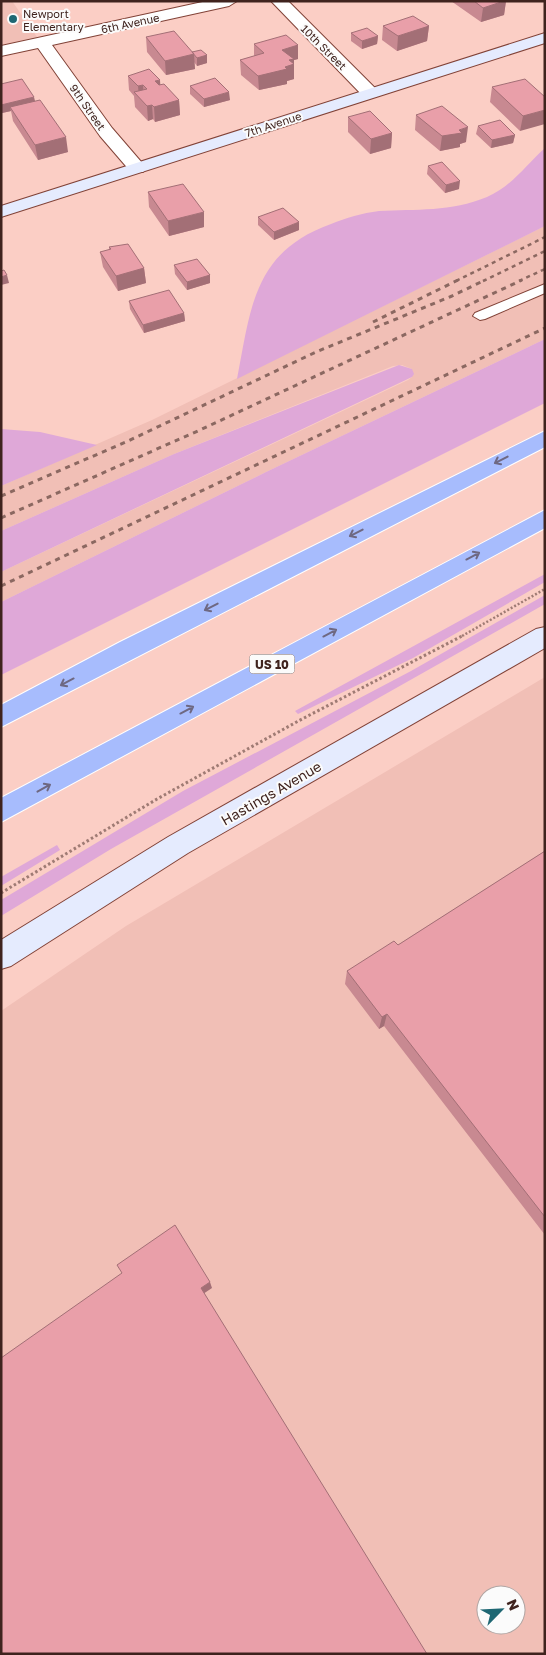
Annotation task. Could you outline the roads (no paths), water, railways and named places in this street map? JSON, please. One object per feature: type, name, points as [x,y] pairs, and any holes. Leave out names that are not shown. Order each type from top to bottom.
[{"type":"highway","points":[[1,716],[146,640],[545,438]]},
{"type":"highway","name":"US 10","points":[[1,812],[545,518]]},
{"type":"street","name":"6th Avenue","points":[[1,51],[229,1]]},
{"type":"street","name":"10th Street","points":[[279,1],[370,92]]},
{"type":"street","name":"7th Avenue","points":[[1,212],[370,92],[545,38]]},
{"type":"street","name":"9th Street","points":[[42,42],[106,132],[137,168]]},
{"type":"street","name":"Hastings Avenue","points":[[1,956],[178,845],[545,636]]},
{"type":"lane","points":[[480,316],[545,288]]},
{"type":"railway","points":[[456,281],[545,237]]},
{"type":"railway","points":[[483,281],[545,251]]},
{"type":"railway","points":[[519,281],[545,269]]},
{"type":"railway","points":[[373,322],[458,280]]},
{"type":"railway","points":[[1,496],[128,441],[316,352],[452,296],[485,280]]},
{"type":"railway","points":[[1,518],[200,430],[522,280]]},
{"type":"railway","points":[[1,586],[545,328]]},
{"type":"place","name":"Newport Elementary","points":[[13,19]]}]
